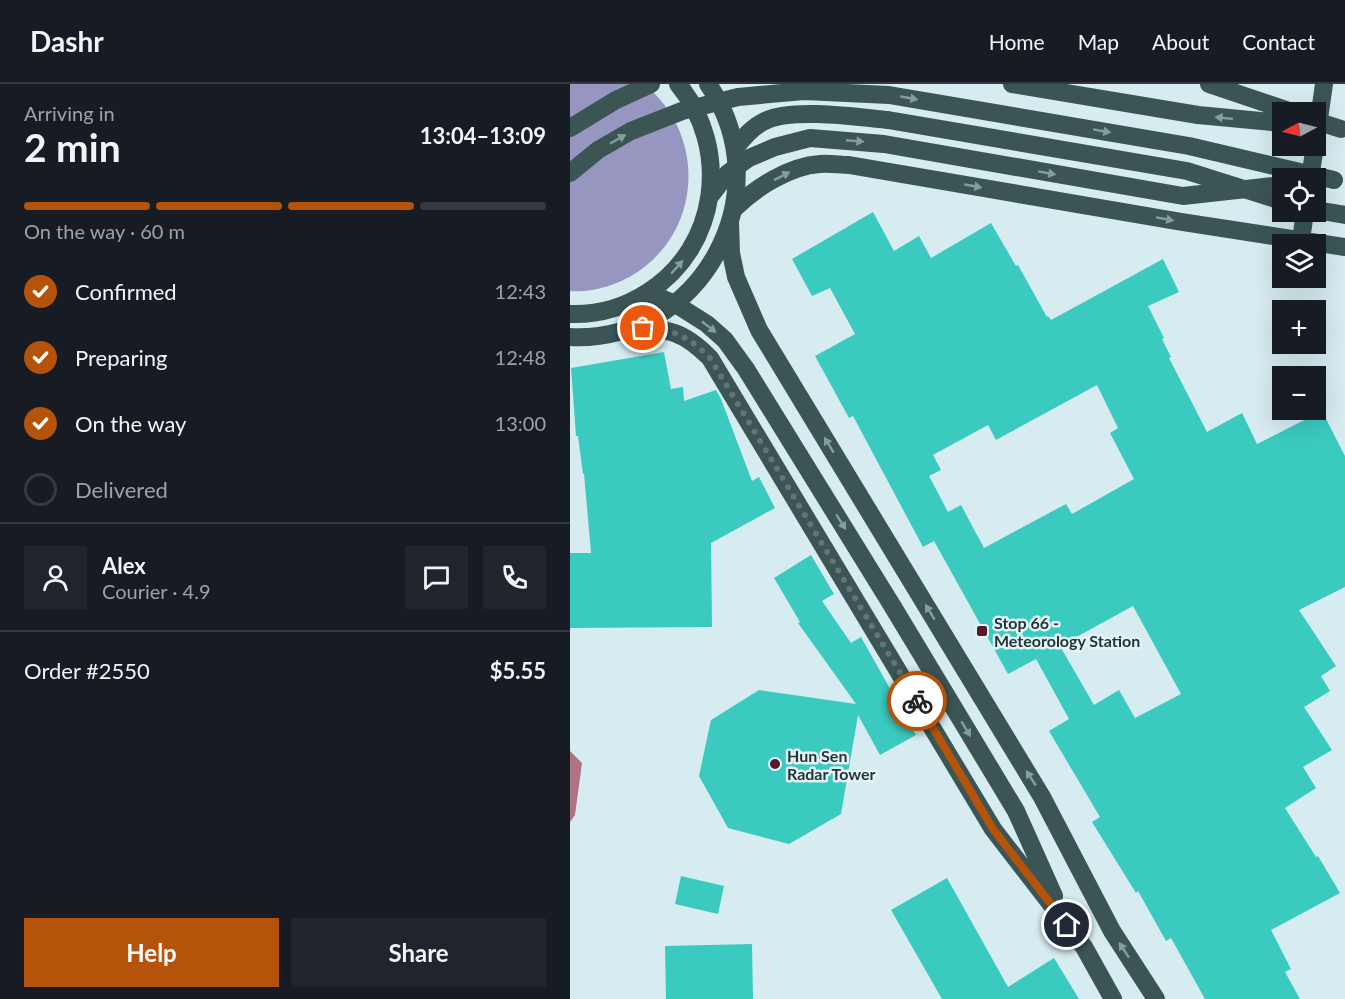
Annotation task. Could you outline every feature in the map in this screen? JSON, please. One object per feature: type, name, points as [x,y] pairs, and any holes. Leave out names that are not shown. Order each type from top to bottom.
[{"type":"highway","points":[[570,128],[616,100],[651,84]]},
{"type":"highway","points":[[570,314],[600,312],[637,299],[675,270],[684,260],[701,229],[711,195],[712,171],[707,139],[691,102],[678,84]]},
{"type":"highway","points":[[708,84],[724,113],[735,148],[738,168],[732,216],[731,253],[736,277],[759,330],[1042,797],[1112,931],[1156,999]]},
{"type":"highway","points":[[1012,84],[1198,115],[1272,122]]},
{"type":"highway","points":[[1209,84],[1272,105]]},
{"type":"highway","points":[[1321,102],[1324,84]]},
{"type":"highway","points":[[570,173],[598,150],[631,131],[682,111],[738,97],[804,91],[889,95],[1189,146],[1340,180]]},
{"type":"highway","points":[[735,148],[750,131],[767,120],[787,115],[879,119],[1187,171],[1272,198]]},
{"type":"highway","points":[[1326,124],[1343,130]]},
{"type":"highway","points":[[1326,128],[1343,130]]},
{"type":"highway","points":[[711,195],[728,173],[749,158],[775,147],[810,138],[884,144],[1183,196],[1272,186]]},
{"type":"highway","points":[[574,339],[630,328],[655,316],[682,297],[710,267],[721,248],[732,216],[750,193],[786,173],[819,164],[839,165],[1272,236]]},
{"type":"highway","points":[[1326,212],[1345,215]]},
{"type":"highway","points":[[1326,244],[1345,247]]},
{"type":"highway","points":[[637,299],[661,298],[677,305],[725,340],[746,369],[1016,811],[1067,925]]},
{"type":"highway","points":[[630,328],[656,329],[676,333],[693,341],[710,358],[993,829],[1084,947],[1113,999]]},
{"type":"shaded area","points":[[570,84],[644,84],[664,105],[678,128],[686,154],[688,181],[684,207],[674,232],[658,254],[636,273],[621,281],[596,289],[578,291],[570,291]]},
{"type":"shaded area","points":[[570,751],[582,763],[575,815],[570,822]]},
{"type":"building","points":[[873,212],[894,251],[919,236],[931,258],[991,223],[1047,317],[1051,320],[1163,259],[1179,292],[1148,306],[1164,338],[1162,339],[1171,357],[1169,358],[1207,432],[1242,413],[1257,444],[1304,420],[1326,419],[1345,456],[1345,587],[1299,610],[1336,666],[1321,676],[1330,691],[1304,707],[1332,750],[1303,767],[1316,788],[1285,808],[1340,893],[1271,930],[1291,969],[1285,972],[1300,999],[1205,999],[1171,938],[1166,941],[1138,891],[1136,893],[1092,822],[1100,817],[1049,731],[1069,719],[1036,659],[1008,674],[934,541],[923,547],[853,416],[849,418],[815,356],[855,334],[830,288],[812,296],[792,259]],"holes":[[[1097,385],[1118,428],[1110,433],[1134,479],[1072,514],[1066,504],[984,548],[961,505],[948,512],[929,476],[941,470],[933,455],[988,425],[996,440]],[[1133,606],[1181,694],[1135,718],[1119,690],[1094,705],[1060,646]]]},
{"type":"building","points":[[664,352],[671,389],[683,387],[684,401],[716,390],[752,481],[759,477],[775,508],[711,543],[712,627],[570,628],[570,553],[591,553],[584,474],[578,436],[576,436],[571,368]]},
{"type":"building","name":"Hun Sen Radar Tower","points":[[811,555],[834,594],[822,601],[851,643],[861,637],[916,735],[880,755],[858,715],[841,814],[789,844],[728,828],[699,776],[711,720],[759,690],[856,704],[798,623],[800,622],[774,578]]},
{"type":"building","points":[[681,876],[724,886],[718,914],[675,904]]},
{"type":"building","points":[[947,878],[1008,987],[1054,958],[1079,999],[942,999],[891,910]]},
{"type":"building","points":[[752,944],[753,999],[666,999],[665,946]]},
{"type":"way so far","points":[[643,328],[676,333],[693,341],[710,358],[917,701]]},
{"type":"place","name":"Stop 66 - Meteorology Station","points":[[982,631]]},
{"type":"place","name":"Hun Sen Radar Tower","points":[[775,764]]},
{"type":"route","points":[[917,701],[993,829],[1067,925]]}]
